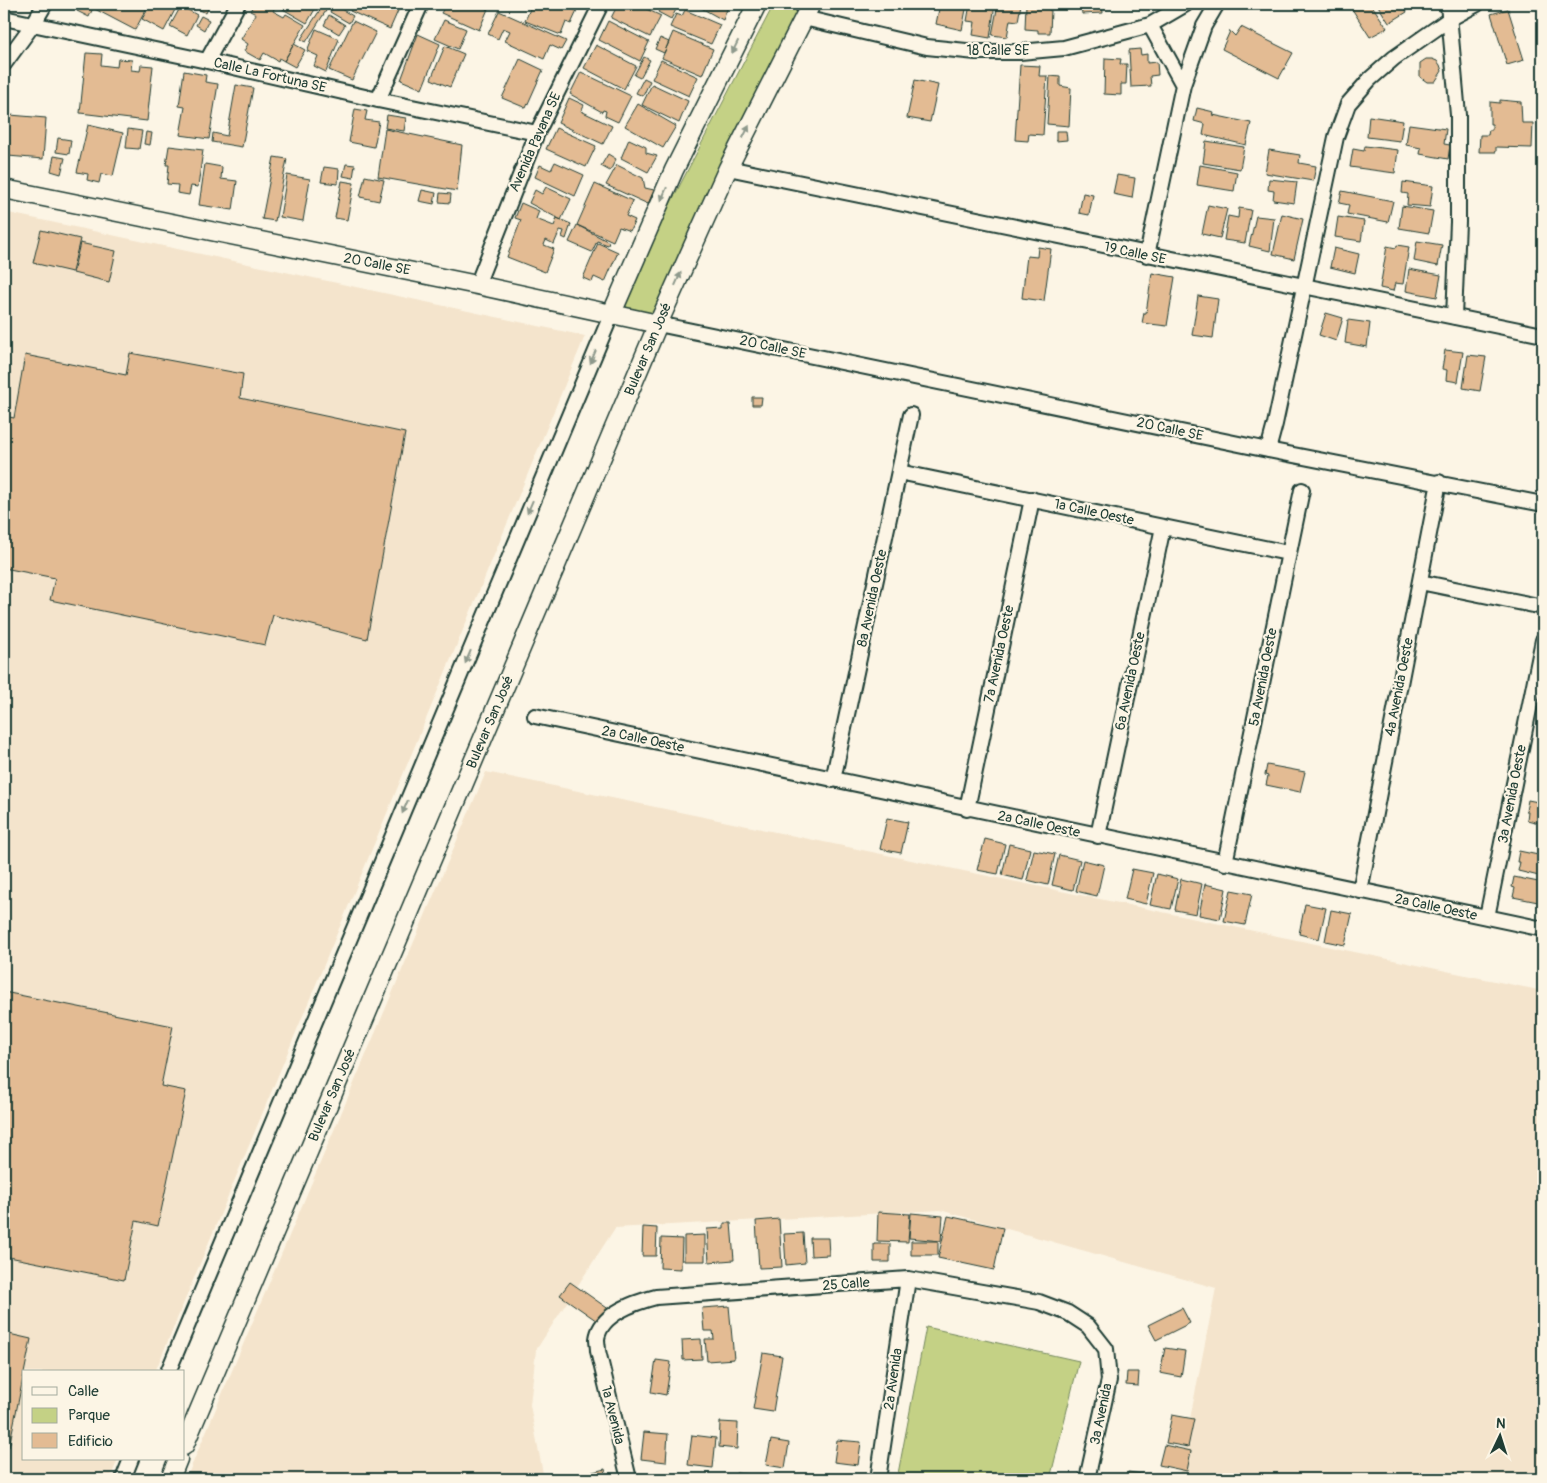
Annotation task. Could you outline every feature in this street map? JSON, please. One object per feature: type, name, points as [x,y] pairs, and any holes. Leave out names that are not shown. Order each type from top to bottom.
[{"type":"street","points":[[4,64],[34,23],[45,4]]},
{"type":"street","points":[[207,61],[238,4]]},
{"type":"street","points":[[378,100],[421,4]]},
{"type":"street","name":"Avenida Pavana SE","points":[[478,285],[536,133],[600,4]]},
{"type":"street","points":[[169,1370],[612,312],[674,170],[756,4]]},
{"type":"street","name":"18 Calle SE","points":[[808,11],[927,47],[976,52],[1020,52],[1064,48],[1150,24],[1186,4]]},
{"type":"street","points":[[1147,255],[1183,86],[1204,26],[1217,4]]},
{"type":"street","points":[[1448,4],[1451,18],[1458,115],[1458,222],[1454,317]]},
{"type":"street","points":[[1268,450],[1336,137],[1348,104],[1370,79],[1394,58],[1451,18],[1477,4]]},
{"type":"street","name":"Bulevar San José","points":[[185,1444],[658,324],[728,168],[808,11]]},
{"type":"street","name":"Calle La Fortuna SE","points":[[4,18],[536,133]]},
{"type":"street","points":[[1150,24],[1183,86]]},
{"type":"street","name":"19 Calle SE","points":[[728,168],[1543,336]]},
{"type":"street","name":"20 Calle SE","points":[[4,189],[612,312],[658,324],[1268,450],[1439,482],[1543,504]]},
{"type":"street","name":"8a Avenida Oeste","points":[[833,780],[911,416]]},
{"type":"street","name":"1a Calle Oeste","points":[[899,472],[1288,553]]},
{"type":"street","name":"4a Avenida Oeste","points":[[1360,891],[1439,482]]},
{"type":"street","name":"5a Avenida Oeste","points":[[1225,863],[1302,490]]},
{"type":"street","name":"7a Avenida Oeste","points":[[967,808],[1032,500]]},
{"type":"street","name":"6a Avenida Oeste","points":[[1098,836],[1163,527]]},
{"type":"street","points":[[1420,582],[1543,607]]},
{"type":"street","name":"3a Avenida Oeste","points":[[1487,918],[1543,640]]},
{"type":"street","name":"2a Calle Oeste","points":[[536,716],[1543,929]]},
{"type":"street","name":"25 Calle","points":[[598,1351],[597,1337],[604,1323],[621,1310],[636,1302],[649,1299],[908,1279],[1039,1302],[1068,1313],[1088,1326],[1106,1349]]},
{"type":"street","name":"2a Avenida","points":[[878,1479],[908,1279]]},
{"type":"street","name":"3a Avenida","points":[[1087,1479],[1109,1380],[1106,1349]]},
{"type":"street","name":"1a Avenida","points":[[598,1351],[629,1479]]},
{"type":"street","points":[[123,1479],[131,1460]]},
{"type":"street","points":[[170,1479],[178,1460]]},
{"type":"shaded area","points":[[4,212],[585,336],[156,1370],[22,1370],[22,1460],[118,1460],[110,1479],[4,1479]]},
{"type":"shaded area","points":[[486,772],[1543,991],[1543,1479],[1178,1479],[1216,1288],[940,1210],[615,1228],[536,1350],[530,1405],[544,1479],[186,1479]]},
{"type":"green space","points":[[774,4],[818,4],[657,322],[614,312]]},
{"type":"green space","points":[[926,1327],[1079,1361],[1050,1479],[897,1479]]},
{"type":"building","points":[[81,4],[149,4],[135,30],[93,8],[89,17],[77,11]]},
{"type":"building","points":[[151,4],[178,4],[164,31],[142,19]]},
{"type":"building","points":[[188,4],[210,4],[206,13]]},
{"type":"building","points":[[254,4],[318,4],[307,23],[276,5],[273,11],[284,17],[286,14],[305,25],[284,61],[279,58],[278,61],[264,53],[260,60],[244,51],[248,44],[241,39],[256,14],[250,11]]},
{"type":"building","points":[[324,4],[329,6],[306,42],[301,39]]},
{"type":"building","points":[[353,4],[401,4],[390,29],[350,11]]},
{"type":"building","points":[[435,4],[475,4],[488,9],[479,30],[441,13],[444,8]]},
{"type":"building","points":[[532,4],[559,4],[577,11],[571,24],[566,22],[561,35],[525,21]]},
{"type":"building","points":[[618,4],[636,4],[661,16],[650,37],[611,18]]},
{"type":"building","points":[[657,4],[679,4],[671,19],[658,12],[661,6]]},
{"type":"building","points":[[694,4],[729,4],[723,20]]},
{"type":"building","points":[[940,4],[967,4],[962,30],[936,24]]},
{"type":"building","points":[[970,4],[995,4],[990,38],[973,35],[975,22],[967,21]]},
{"type":"building","points":[[998,4],[1021,4],[1018,21],[1010,20],[1007,37],[992,35]]},
{"type":"building","points":[[1026,4],[1050,4],[1050,33],[1038,33],[1038,30],[1025,29]]},
{"type":"building","points":[[1081,4],[1102,4],[1103,13],[1082,14]]},
{"type":"building","points":[[1361,4],[1371,4],[1387,28],[1370,37],[1352,9]]},
{"type":"building","points":[[1377,4],[1402,4],[1407,12],[1389,23]]},
{"type":"building","points":[[334,5],[353,16],[349,23],[330,12]]},
{"type":"building","points":[[181,6],[197,15],[187,35],[170,26]]},
{"type":"building","points":[[1508,9],[1524,60],[1507,65],[1491,14]]},
{"type":"building","points":[[685,10],[720,25],[711,44],[670,27],[676,14],[682,16]]},
{"type":"building","points":[[499,11],[566,41],[561,50],[550,45],[544,59],[505,41],[510,31],[503,28],[498,39],[488,34]]},
{"type":"building","points":[[329,15],[345,25],[339,34],[324,25]]},
{"type":"building","points":[[201,16],[209,20],[204,30],[196,25]]},
{"type":"building","points":[[444,20],[466,29],[458,49],[435,39]]},
{"type":"building","points":[[353,21],[376,32],[352,80],[329,70]]},
{"type":"building","points":[[608,21],[649,42],[640,61],[599,40]]},
{"type":"building","points":[[1241,27],[1293,53],[1279,78],[1222,49],[1230,31],[1235,36]]},
{"type":"building","points":[[316,29],[339,39],[326,72],[314,66],[318,56],[307,51]]},
{"type":"building","points":[[673,32],[713,49],[702,75],[662,58]]},
{"type":"building","points":[[418,34],[440,44],[422,89],[401,80]]},
{"type":"building","points":[[660,38],[669,42],[664,53],[655,49]]},
{"type":"building","points":[[294,44],[305,50],[295,67],[284,61]]},
{"type":"building","points":[[596,45],[636,66],[624,89],[584,68]]},
{"type":"building","points":[[445,46],[464,54],[450,87],[431,79]]},
{"type":"building","points":[[1140,49],[1141,55],[1147,54],[1147,63],[1157,62],[1158,75],[1150,76],[1151,86],[1131,87],[1129,50]]},
{"type":"building","points":[[86,53],[102,54],[101,65],[117,67],[118,59],[132,60],[131,70],[140,71],[141,65],[153,66],[147,121],[80,113]]},
{"type":"building","points":[[644,57],[650,60],[640,78],[634,75]]},
{"type":"building","points":[[1105,58],[1121,59],[1120,64],[1127,64],[1126,84],[1121,84],[1121,95],[1104,94]]},
{"type":"building","points":[[520,59],[543,70],[526,108],[502,98]]},
{"type":"building","points":[[1426,59],[1437,61],[1440,65],[1442,71],[1435,82],[1427,82],[1420,77],[1420,63]]},
{"type":"building","points":[[661,60],[698,77],[689,96],[652,79]]},
{"type":"building","points":[[1020,65],[1040,66],[1039,76],[1047,76],[1043,135],[1029,134],[1028,141],[1015,140]]},
{"type":"building","points":[[184,71],[206,75],[205,82],[218,84],[209,139],[180,135],[185,107],[179,106]]},
{"type":"building","points":[[581,72],[631,96],[618,122],[605,116],[606,111],[603,110],[602,112],[570,94]]},
{"type":"building","points":[[1050,76],[1060,77],[1060,86],[1071,88],[1069,126],[1047,124]]},
{"type":"building","points":[[644,78],[650,81],[643,96],[636,93]]},
{"type":"building","points":[[915,80],[938,85],[930,122],[907,118]]},
{"type":"building","points":[[652,84],[688,101],[679,123],[642,105]]},
{"type":"building","points":[[236,85],[253,88],[242,147],[212,142],[213,133],[227,136]]},
{"type":"building","points":[[569,98],[584,105],[581,111],[612,126],[603,144],[558,123]]},
{"type":"building","points":[[1500,100],[1521,102],[1522,123],[1533,123],[1532,148],[1496,147],[1496,152],[1479,152],[1480,135],[1488,135],[1489,130],[1492,130],[1492,124],[1490,124],[1490,102],[1500,103]]},
{"type":"building","points":[[638,104],[676,126],[663,148],[625,126]]},
{"type":"building","points":[[1197,108],[1214,112],[1213,115],[1251,123],[1246,145],[1203,135],[1205,124],[1194,121]]},
{"type":"building","points":[[355,109],[367,111],[365,120],[379,122],[374,147],[349,142]]},
{"type":"building","points":[[10,115],[46,118],[43,159],[8,156],[9,139],[5,139],[5,129],[9,129]]},
{"type":"building","points":[[387,115],[406,118],[404,131],[385,128]]},
{"type":"building","points":[[1369,116],[1403,121],[1400,141],[1367,137]]},
{"type":"building","points":[[1409,124],[1446,129],[1444,144],[1450,145],[1448,159],[1420,154],[1421,148],[1406,145]]},
{"type":"building","points":[[88,125],[123,133],[113,176],[101,174],[99,183],[87,180],[88,174],[77,172]]},
{"type":"building","points":[[556,128],[596,146],[586,167],[546,149]]},
{"type":"building","points":[[128,129],[142,131],[139,149],[126,148]]},
{"type":"building","points":[[385,129],[462,145],[457,191],[378,177]]},
{"type":"building","points":[[1056,131],[1066,131],[1067,140],[1056,141]]},
{"type":"building","points":[[146,132],[152,133],[150,145],[144,144]]},
{"type":"building","points":[[58,138],[71,140],[69,154],[56,152]]},
{"type":"building","points":[[629,139],[646,147],[646,153],[657,156],[648,172],[621,158]]},
{"type":"building","points":[[1206,141],[1244,147],[1240,169],[1203,163]]},
{"type":"building","points":[[169,146],[203,150],[198,187],[191,186],[189,195],[177,193],[178,185],[167,184],[169,165],[166,165]]},
{"type":"building","points":[[1365,146],[1398,150],[1395,173],[1350,167],[1353,149],[1364,151]]},
{"type":"building","points":[[1269,150],[1300,155],[1299,163],[1316,166],[1313,181],[1265,173]]},
{"type":"building","points":[[608,154],[616,159],[610,171],[601,166]]},
{"type":"building","points":[[54,156],[65,158],[61,174],[51,171]]},
{"type":"building","points":[[274,157],[287,159],[275,221],[262,219]]},
{"type":"building","points":[[555,162],[584,175],[575,196],[535,177],[540,165],[551,170]]},
{"type":"building","points":[[205,164],[222,167],[221,179],[237,181],[233,210],[199,205]]},
{"type":"building","points":[[346,164],[355,165],[353,178],[343,176]]},
{"type":"building","points":[[617,165],[643,178],[645,188],[654,190],[648,204],[606,185]]},
{"type":"building","points":[[1200,165],[1237,172],[1234,191],[1197,185]]},
{"type":"building","points":[[324,167],[339,169],[338,184],[321,182]]},
{"type":"building","points":[[287,175],[310,179],[303,221],[280,217]]},
{"type":"building","points":[[1117,175],[1135,178],[1132,198],[1113,194]]},
{"type":"building","points":[[365,176],[384,180],[379,201],[360,197]]},
{"type":"building","points":[[1269,179],[1297,182],[1294,203],[1273,200],[1274,191],[1268,190]]},
{"type":"building","points":[[342,181],[354,183],[347,220],[335,218]]},
{"type":"building","points":[[1403,182],[1433,186],[1430,207],[1407,205],[1408,194],[1402,193]]},
{"type":"building","points":[[595,184],[633,201],[626,216],[635,220],[630,231],[619,227],[613,241],[577,225]]},
{"type":"building","points":[[546,187],[571,199],[561,220],[529,203],[535,190],[542,194]]},
{"type":"building","points":[[422,190],[436,193],[434,204],[419,201]]},
{"type":"building","points":[[1342,191],[1393,201],[1388,222],[1347,214],[1349,205],[1339,203]]},
{"type":"building","points":[[440,193],[451,194],[450,203],[439,202]]},
{"type":"building","points":[[1083,193],[1093,195],[1089,215],[1079,213]]},
{"type":"building","points":[[521,203],[539,211],[536,219],[554,226],[557,218],[571,224],[566,239],[562,237],[564,231],[560,230],[554,244],[546,240],[544,245],[554,249],[545,272],[507,257],[521,220],[515,218]]},
{"type":"building","points":[[1208,205],[1227,209],[1220,238],[1202,234]]},
{"type":"building","points":[[1402,206],[1433,211],[1429,233],[1399,228]]},
{"type":"building","points":[[1239,208],[1251,210],[1245,243],[1224,240],[1228,216],[1238,218]]},
{"type":"building","points":[[1282,214],[1303,219],[1294,259],[1273,254]]},
{"type":"building","points":[[1256,216],[1274,218],[1270,251],[1249,246]]},
{"type":"building","points":[[1338,217],[1364,221],[1361,241],[1335,237]]},
{"type":"building","points":[[577,225],[609,242],[608,245],[597,241],[592,252],[569,242]]},
{"type":"building","points":[[41,230],[80,239],[72,272],[33,263]]},
{"type":"building","points":[[1417,241],[1442,245],[1438,266],[1414,261]]},
{"type":"building","points":[[80,243],[116,251],[109,282],[73,273]]},
{"type":"building","points":[[598,243],[618,252],[605,282],[594,277],[592,282],[583,278]]},
{"type":"building","points":[[1397,245],[1409,247],[1403,284],[1395,283],[1393,291],[1380,288],[1387,246],[1396,248]]},
{"type":"building","points":[[1038,247],[1051,249],[1044,301],[1022,298],[1027,256],[1037,257]]},
{"type":"building","points":[[1334,248],[1359,254],[1355,273],[1330,267]]},
{"type":"building","points":[[1409,269],[1441,275],[1437,297],[1406,291]]},
{"type":"building","points":[[1152,273],[1175,277],[1167,326],[1142,323],[1144,313],[1146,313]]},
{"type":"building","points":[[1198,296],[1218,299],[1213,338],[1192,335]]},
{"type":"building","points":[[1326,313],[1343,318],[1336,341],[1319,335]]},
{"type":"building","points":[[1348,320],[1370,323],[1367,347],[1345,343]]},
{"type":"building","points":[[1445,350],[1463,352],[1458,382],[1446,380],[1447,370],[1442,369]]},
{"type":"building","points":[[130,353],[243,374],[240,398],[405,433],[367,639],[273,615],[265,645],[50,600],[55,578],[4,568],[4,416],[14,418],[25,355],[126,375]]},
{"type":"building","points":[[1468,355],[1486,357],[1480,391],[1463,388]]},
{"type":"building","points":[[752,397],[762,397],[761,405],[752,405]]},
{"type":"building","points":[[1267,765],[1305,772],[1300,792],[1266,785],[1268,776],[1265,775]]},
{"type":"building","points":[[1528,800],[1543,803],[1543,824],[1527,820]]},
{"type":"building","points":[[887,818],[908,822],[901,853],[880,849]]},
{"type":"building","points":[[985,839],[1005,844],[998,874],[977,870]]},
{"type":"building","points":[[1009,844],[1030,849],[1023,880],[1002,875]]},
{"type":"building","points":[[1034,850],[1055,854],[1048,885],[1027,880]]},
{"type":"building","points":[[1519,851],[1543,856],[1543,877],[1518,871],[1520,862],[1517,862]]},
{"type":"building","points":[[1059,855],[1080,860],[1073,890],[1052,885]]},
{"type":"building","points":[[1083,860],[1104,865],[1097,896],[1076,891]]},
{"type":"building","points":[[1132,869],[1153,873],[1146,904],[1125,899]]},
{"type":"building","points":[[1157,874],[1178,879],[1171,909],[1150,905]]},
{"type":"building","points":[[1514,877],[1543,883],[1543,903],[1513,897],[1515,888],[1512,887]]},
{"type":"building","points":[[1181,879],[1202,884],[1196,914],[1175,910]]},
{"type":"building","points":[[1205,884],[1226,889],[1220,919],[1199,915]]},
{"type":"building","points":[[1231,890],[1252,894],[1245,925],[1224,921]]},
{"type":"building","points":[[1305,904],[1326,908],[1319,939],[1299,934]]},
{"type":"building","points":[[1331,910],[1352,914],[1345,945],[1325,941]]},
{"type":"building","points":[[4,992],[173,1026],[161,1086],[186,1091],[158,1226],[136,1221],[124,1280],[4,1256]]},
{"type":"building","points":[[878,1212],[910,1214],[908,1242],[877,1241]]},
{"type":"building","points":[[911,1213],[943,1216],[941,1241],[909,1238]]},
{"type":"building","points":[[948,1216],[1003,1228],[994,1270],[938,1258]]},
{"type":"building","points":[[779,1219],[782,1267],[759,1268],[756,1221]]},
{"type":"building","points":[[724,1223],[731,1223],[734,1260],[709,1262],[707,1229],[724,1228]]},
{"type":"building","points":[[643,1227],[657,1228],[656,1256],[642,1256]]},
{"type":"building","points":[[803,1233],[805,1263],[786,1265],[784,1234]]},
{"type":"building","points":[[705,1235],[705,1261],[684,1261],[684,1236]]},
{"type":"building","points":[[661,1238],[682,1239],[681,1269],[660,1268]]},
{"type":"building","points":[[810,1238],[828,1238],[829,1255],[811,1256]]},
{"type":"building","points":[[911,1241],[938,1241],[938,1255],[911,1255]]},
{"type":"building","points":[[874,1244],[890,1244],[890,1262],[874,1262]]},
{"type":"building","points":[[570,1282],[610,1310],[600,1323],[560,1295]]},
{"type":"building","points":[[729,1306],[734,1359],[707,1361],[705,1339],[714,1339],[713,1331],[704,1331],[702,1308]]},
{"type":"building","points":[[1182,1308],[1190,1323],[1156,1340],[1148,1325]]},
{"type":"building","points":[[9,1334],[31,1339],[25,1370],[22,1370],[22,1383],[9,1447],[4,1446],[4,1349],[6,1349]]},
{"type":"building","points":[[701,1339],[702,1359],[683,1360],[682,1340]]},
{"type":"building","points":[[1165,1348],[1185,1351],[1181,1377],[1160,1373]]},
{"type":"building","points":[[763,1353],[782,1356],[773,1412],[753,1409]]},
{"type":"building","points":[[656,1360],[671,1362],[666,1395],[651,1392]]},
{"type":"building","points":[[1127,1372],[1139,1372],[1138,1386],[1126,1385]]},
{"type":"building","points":[[1172,1415],[1194,1419],[1188,1447],[1166,1443]]},
{"type":"building","points":[[720,1422],[738,1423],[737,1449],[719,1447]]},
{"type":"building","points":[[644,1432],[668,1434],[666,1462],[641,1459]]},
{"type":"building","points":[[692,1435],[716,1438],[713,1468],[688,1465]]},
{"type":"building","points":[[771,1440],[789,1443],[785,1468],[766,1465]]},
{"type":"building","points":[[837,1440],[861,1442],[858,1465],[834,1462]]},
{"type":"building","points":[[1164,1445],[1191,1451],[1187,1471],[1159,1465]]},
{"type":"building","points":[[605,1469],[607,1479],[587,1479],[585,1474]]},
{"type":"building","points":[[1128,1472],[1142,1474],[1141,1479],[1127,1479]]},
{"type":"building","points":[[736,1473],[763,1476],[762,1479],[736,1479]]}]
